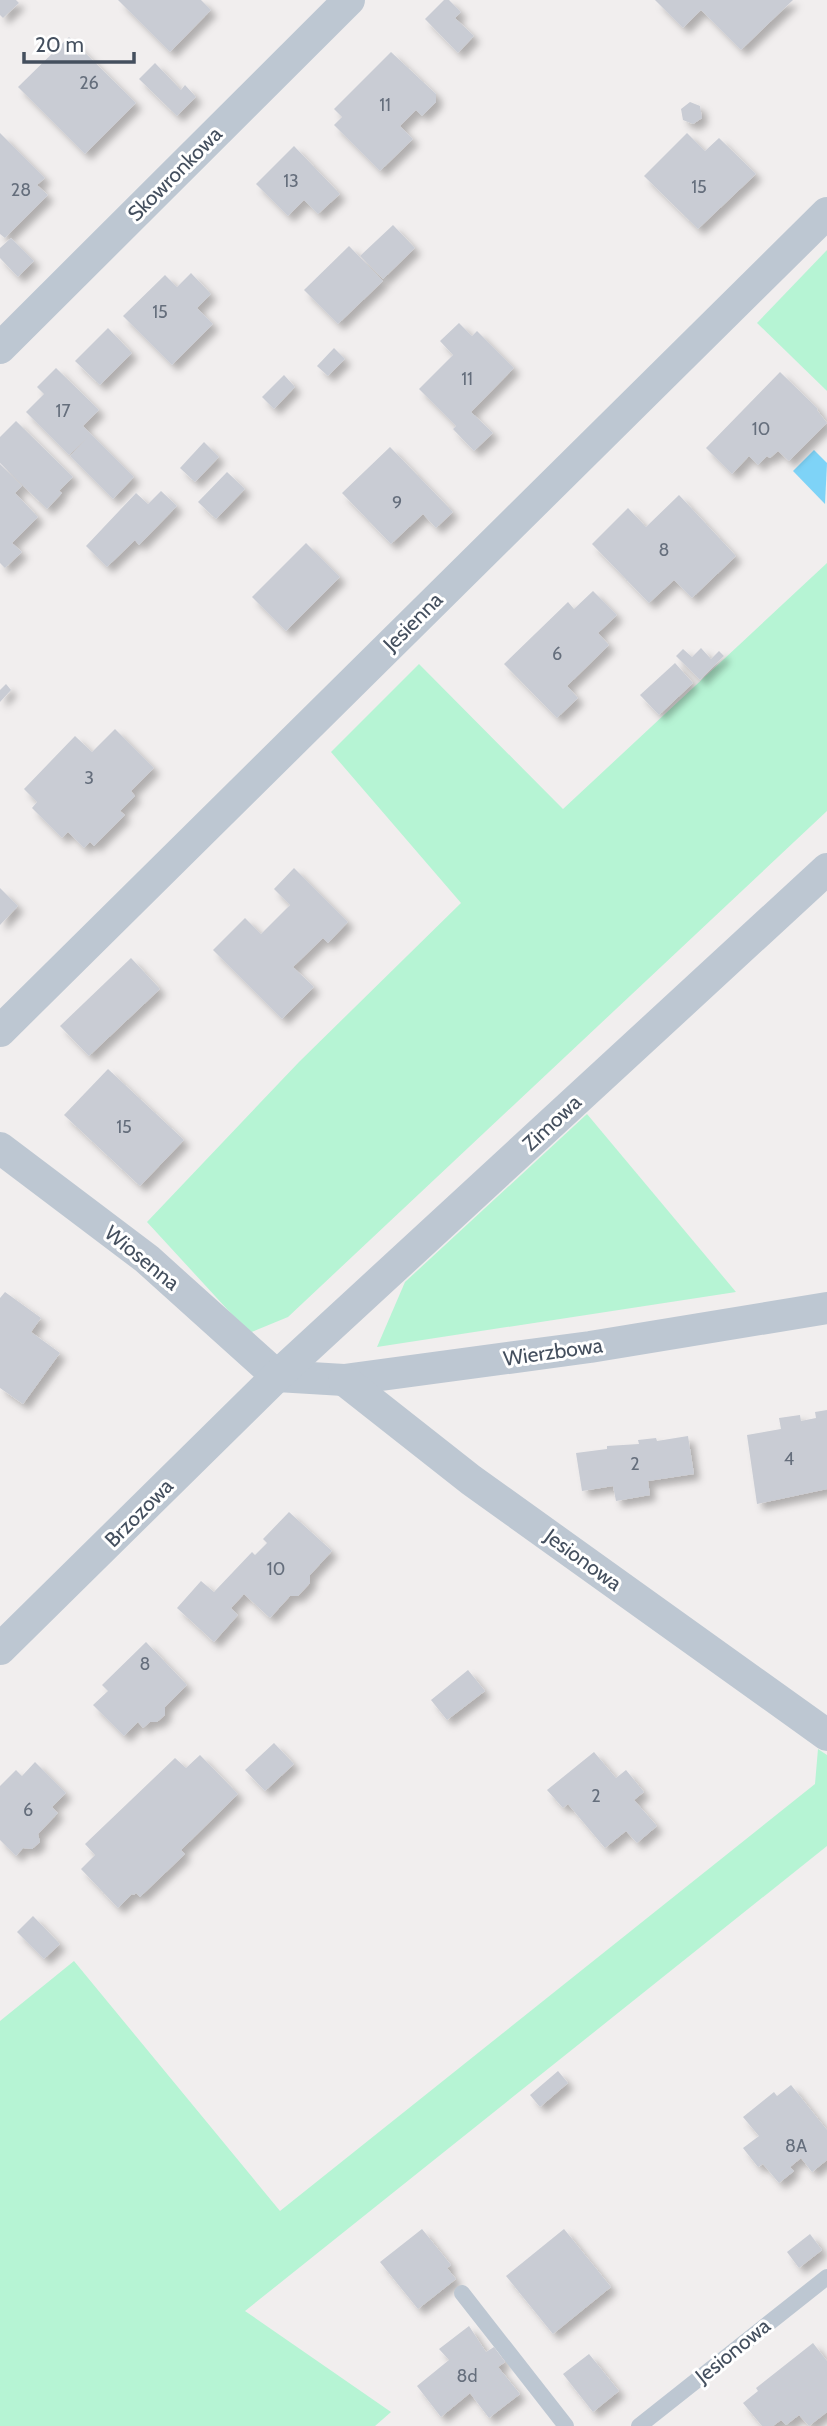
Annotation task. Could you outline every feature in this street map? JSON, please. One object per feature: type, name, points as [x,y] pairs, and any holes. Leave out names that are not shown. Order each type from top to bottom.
[{"type":"street","name":"Skowronkowa","points":[[0,348],[349,0]]},
{"type":"street","name":"Jesienna","points":[[0,1031],[827,214]]},
{"type":"street","name":"Zimowa","points":[[277,1376],[827,869]]},
{"type":"street","name":"Wiosenna","points":[[0,1148],[147,1259],[277,1376]]},
{"type":"street","name":"Wierzbowa","points":[[277,1376],[344,1380],[590,1347],[827,1308]]},
{"type":"street","name":"Brzozowa","points":[[0,1649],[277,1376]]},
{"type":"street","name":"Jesionowa","points":[[344,1380],[471,1480],[827,1735]]},
{"type":"lane","name":"Jesionowa","points":[[639,2426],[827,2277]]},
{"type":"lane","points":[[462,2293],[566,2426]]},
{"type":"green space","points":[[827,250],[827,391],[757,323]]},
{"type":"green space","points":[[827,563],[827,811],[288,1317],[249,1333],[147,1222],[299,1062],[461,903],[331,752],[419,664],[563,809]]},
{"type":"green space","points":[[587,1114],[736,1292],[377,1347],[405,1282]]},
{"type":"green space","points":[[818,1749],[827,1755],[827,1846],[245,2311],[391,2412],[375,2426],[0,2426],[0,2021],[74,1961],[280,2211],[815,1784]]},
{"type":"water","points":[[814,450],[827,463],[825,504],[793,471]]},
{"type":"building","points":[[0,0],[16,0],[19,3],[3,18],[0,15]]},
{"type":"building","points":[[118,0],[201,0],[211,10],[170,52]]},
{"type":"building","points":[[444,0],[449,0],[461,12],[455,18],[474,36],[458,53],[425,19]]},
{"type":"building","points":[[655,0],[793,0],[741,50],[701,10],[683,28]]},
{"type":"building","points":[[69,37],[136,103],[85,154],[18,87]]},
{"type":"building","points":[[391,52],[436,94],[436,102],[422,116],[416,110],[400,126],[413,139],[380,171],[334,125],[342,117],[334,109]]},
{"type":"building","points":[[155,63],[181,90],[185,85],[196,97],[177,116],[139,79]]},
{"type":"building","points":[[690,102],[700,106],[702,118],[693,124],[683,120],[681,109]]},
{"type":"building","points":[[0,133],[45,178],[37,185],[48,195],[5,238],[0,234]]},
{"type":"building","points":[[687,133],[705,151],[719,138],[756,174],[698,229],[644,176]]},
{"type":"building","points":[[294,146],[340,194],[318,214],[304,200],[288,216],[256,184]]},
{"type":"building","points":[[393,225],[415,248],[383,279],[360,256]]},
{"type":"building","points":[[11,238],[34,261],[18,277],[0,258],[0,248]]},
{"type":"building","points":[[349,246],[383,281],[338,324],[304,290]]},
{"type":"building","points":[[191,273],[211,294],[197,308],[213,324],[172,365],[123,316],[165,275],[177,287]]},
{"type":"building","points":[[459,323],[472,336],[477,331],[514,368],[471,412],[493,433],[474,451],[453,429],[456,426],[419,389],[453,355],[440,341]]},
{"type":"building","points":[[108,328],[132,353],[100,385],[75,361]]},
{"type":"building","points":[[334,348],[345,359],[328,376],[317,366]]},
{"type":"building","points":[[56,368],[99,410],[83,426],[134,477],[113,499],[70,456],[88,437],[69,455],[26,412],[44,394],[37,387]]},
{"type":"building","points":[[780,372],[818,409],[827,423],[789,461],[778,451],[770,458],[767,456],[758,465],[749,456],[732,474],[706,448]]},
{"type":"building","points":[[284,375],[295,387],[274,409],[262,397]]},
{"type":"building","points":[[16,421],[73,477],[47,509],[0,463],[0,437]]},
{"type":"building","points":[[204,442],[219,457],[195,482],[180,468]]},
{"type":"building","points":[[390,447],[453,512],[436,528],[423,514],[391,544],[342,493]]},
{"type":"building","points":[[0,464],[22,486],[15,493],[38,517],[12,543],[22,552],[5,568],[0,563]]},
{"type":"building","points":[[227,472],[245,489],[216,519],[198,502]]},
{"type":"building","points":[[161,491],[177,506],[139,545],[135,540],[107,567],[86,546],[136,493],[148,504]]},
{"type":"building","points":[[679,495],[736,556],[692,598],[674,580],[649,603],[592,544],[628,508],[646,527]]},
{"type":"building","points":[[306,543],[340,577],[286,631],[252,597]]},
{"type":"building","points":[[593,591],[617,615],[598,633],[609,645],[567,686],[578,698],[557,718],[504,664],[568,602],[574,609]]},
{"type":"building","points":[[701,648],[711,659],[719,651],[724,656],[700,680],[676,656],[683,649],[692,657]]},
{"type":"building","points":[[675,663],[693,683],[659,715],[640,695]]},
{"type":"building","points":[[6,684],[11,690],[0,702],[0,690]]},
{"type":"building","points":[[115,729],[154,768],[131,791],[135,796],[120,811],[125,815],[94,846],[90,842],[84,848],[68,832],[62,838],[32,808],[37,802],[24,789],[75,736],[92,752]]},
{"type":"building","points":[[294,868],[348,922],[328,943],[323,938],[293,967],[314,987],[282,1019],[213,950],[245,918],[261,934],[290,905],[274,889]]},
{"type":"building","points":[[0,888],[18,906],[0,925]]},
{"type":"building","points":[[131,958],[160,989],[89,1056],[60,1026]]},
{"type":"building","points":[[108,1069],[184,1140],[140,1186],[64,1115]]},
{"type":"building","points":[[5,1292],[41,1318],[31,1332],[60,1353],[23,1404],[0,1388],[0,1298]]},
{"type":"building","points":[[827,1410],[827,1489],[757,1504],[747,1435],[781,1429],[779,1418],[800,1415],[801,1421],[816,1418],[815,1412]]},
{"type":"building","points":[[688,1436],[694,1474],[648,1481],[650,1495],[616,1501],[613,1486],[582,1491],[576,1453],[607,1449],[607,1446],[639,1444],[638,1440],[656,1438],[657,1441]]},
{"type":"building","points":[[289,1512],[332,1551],[310,1575],[310,1583],[298,1596],[290,1596],[270,1618],[244,1594],[231,1608],[238,1615],[214,1642],[177,1608],[201,1581],[214,1592],[252,1552],[255,1555],[267,1543],[263,1539]]},
{"type":"building","points":[[146,1642],[187,1685],[165,1707],[165,1715],[157,1722],[150,1722],[143,1728],[138,1722],[124,1736],[93,1705],[108,1691],[102,1685]]},
{"type":"building","points":[[468,1670],[485,1691],[447,1720],[431,1700]]},
{"type":"building","points":[[274,1743],[294,1764],[265,1791],[245,1770]]},
{"type":"building","points":[[594,1752],[616,1778],[626,1770],[644,1792],[634,1800],[657,1826],[637,1843],[626,1831],[605,1848],[568,1804],[563,1808],[547,1790]]},
{"type":"building","points":[[200,1755],[238,1794],[181,1850],[185,1854],[140,1897],[136,1893],[132,1894],[118,1908],[81,1869],[95,1855],[85,1844],[175,1758],[186,1768]]},
{"type":"building","points":[[35,1762],[66,1793],[52,1807],[58,1813],[38,1834],[40,1842],[32,1849],[23,1848],[16,1856],[0,1840],[0,1786],[16,1770],[22,1776]]},
{"type":"building","points":[[33,1916],[60,1944],[44,1959],[17,1932]]},
{"type":"building","points":[[558,2071],[568,2083],[540,2107],[530,2095]]},
{"type":"building","points":[[791,2085],[827,2130],[827,2160],[812,2172],[801,2158],[790,2167],[794,2171],[779,2183],[763,2164],[758,2167],[743,2148],[759,2136],[743,2117],[774,2092],[777,2096]]},
{"type":"building","points":[[422,2229],[451,2265],[447,2268],[456,2279],[418,2309],[380,2262]]},
{"type":"building","points":[[564,2229],[611,2287],[553,2334],[506,2276]]},
{"type":"building","points":[[810,2234],[822,2250],[799,2268],[787,2252]]},
{"type":"building","points":[[469,2326],[486,2352],[494,2347],[505,2362],[498,2367],[520,2394],[489,2418],[470,2393],[441,2417],[417,2386],[449,2360],[439,2349]]},
{"type":"building","points":[[813,2343],[827,2361],[827,2412],[809,2426],[799,2415],[786,2425],[781,2420],[773,2426],[762,2426],[743,2403],[758,2391],[756,2388]]},
{"type":"building","points":[[589,2354],[619,2391],[593,2412],[563,2374]]}]
